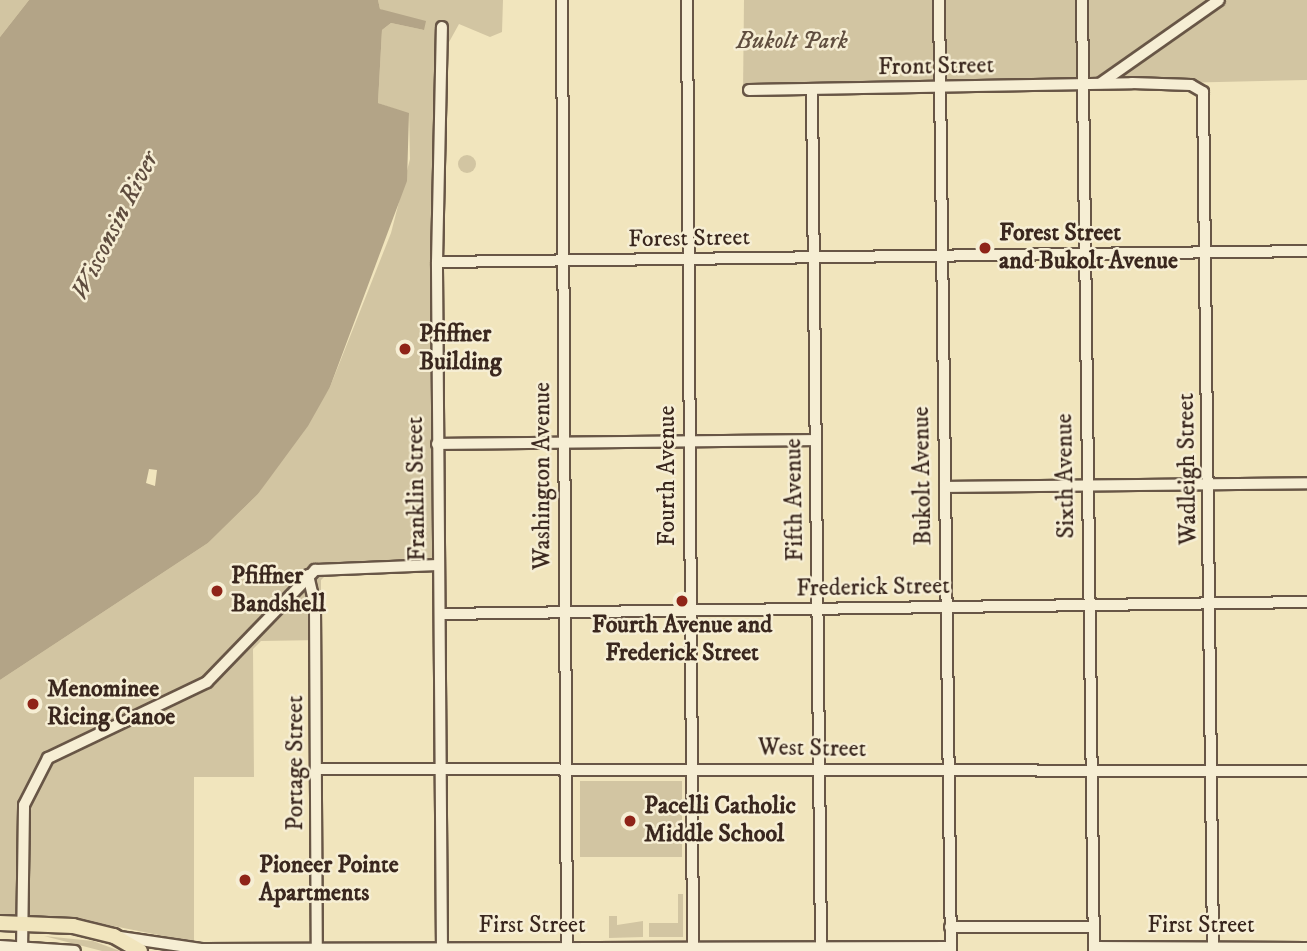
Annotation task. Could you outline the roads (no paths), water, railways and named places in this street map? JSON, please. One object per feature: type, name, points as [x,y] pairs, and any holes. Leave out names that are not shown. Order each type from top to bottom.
[{"type":"main road","points":[[0,923],[22,923],[114,936],[140,951]]},
{"type":"street","name":"Washington Avenue","points":[[562,0],[567,949]]},
{"type":"street","name":"Fourth Avenue","points":[[687,0],[693,948]]},
{"type":"street","name":"Bukolt Avenue","points":[[939,0],[951,949]]},
{"type":"street","name":"Sixth Avenue","points":[[1082,0],[1094,949]]},
{"type":"street","points":[[1101,83],[1219,0]]},
{"type":"street","name":"Franklin Street","points":[[442,27],[437,262],[442,949]]},
{"type":"street","name":"Front Street","points":[[748,90],[1101,83]]},
{"type":"street","name":"Wadleigh Street","points":[[1101,83],[1201,88],[1209,484],[1213,949]]},
{"type":"street","name":"Fifth Avenue","points":[[812,90],[821,949]]},
{"type":"street","points":[[1084,254],[1307,251]]},
{"type":"street","name":"Forest Street","points":[[437,262],[1084,254]]},
{"type":"street","points":[[437,444],[815,440]]},
{"type":"street","points":[[945,487],[1307,482]]},
{"type":"street","points":[[22,948],[24,805],[39,767],[66,744],[207,682],[245,650],[308,575],[331,566],[439,565]]},
{"type":"street","name":"Portage Street","points":[[308,575],[315,606],[317,949]]},
{"type":"street","name":"Frederick Street","points":[[440,614],[1307,602]]},
{"type":"street","name":"West Street","points":[[317,769],[1211,773],[1307,771]]},
{"type":"street","points":[[950,926],[1093,927]]},
{"type":"street","name":"First Street","points":[[114,936],[189,949],[951,949]]},
{"type":"street","points":[[0,946],[75,951]]},
{"type":"street","name":"First Street","points":[[1094,949],[1307,948]]},
{"type":"water","name":"Wisconsin River","points":[[29,0],[378,0],[380,9],[426,21],[424,30],[391,23],[382,30],[378,103],[409,113],[407,181],[330,387],[308,426],[258,494],[208,543],[0,680],[0,37]],"holes":[[[149,469],[157,470],[155,486],[146,483]]]},
{"type":"place","name":"Forest Street and Bukolt Avenue","points":[[985,248]]},
{"type":"place","name":"Pfiffner Building","points":[[405,349]]},
{"type":"place","name":"Pfiffner Bandshell","points":[[217,591]]},
{"type":"place","name":"Fourth Avenue and Frederick Street","points":[[682,601]]},
{"type":"place","name":"Menominee Ricing Canoe","points":[[33,704]]},
{"type":"place","name":"Pacelli Catholic Middle School","points":[[630,821]]},
{"type":"place","name":"Pioneer Pointe Apartments","points":[[245,880]]},
{"type":"park label","name":"Bukolt Park","points":[[792,42]]}]
